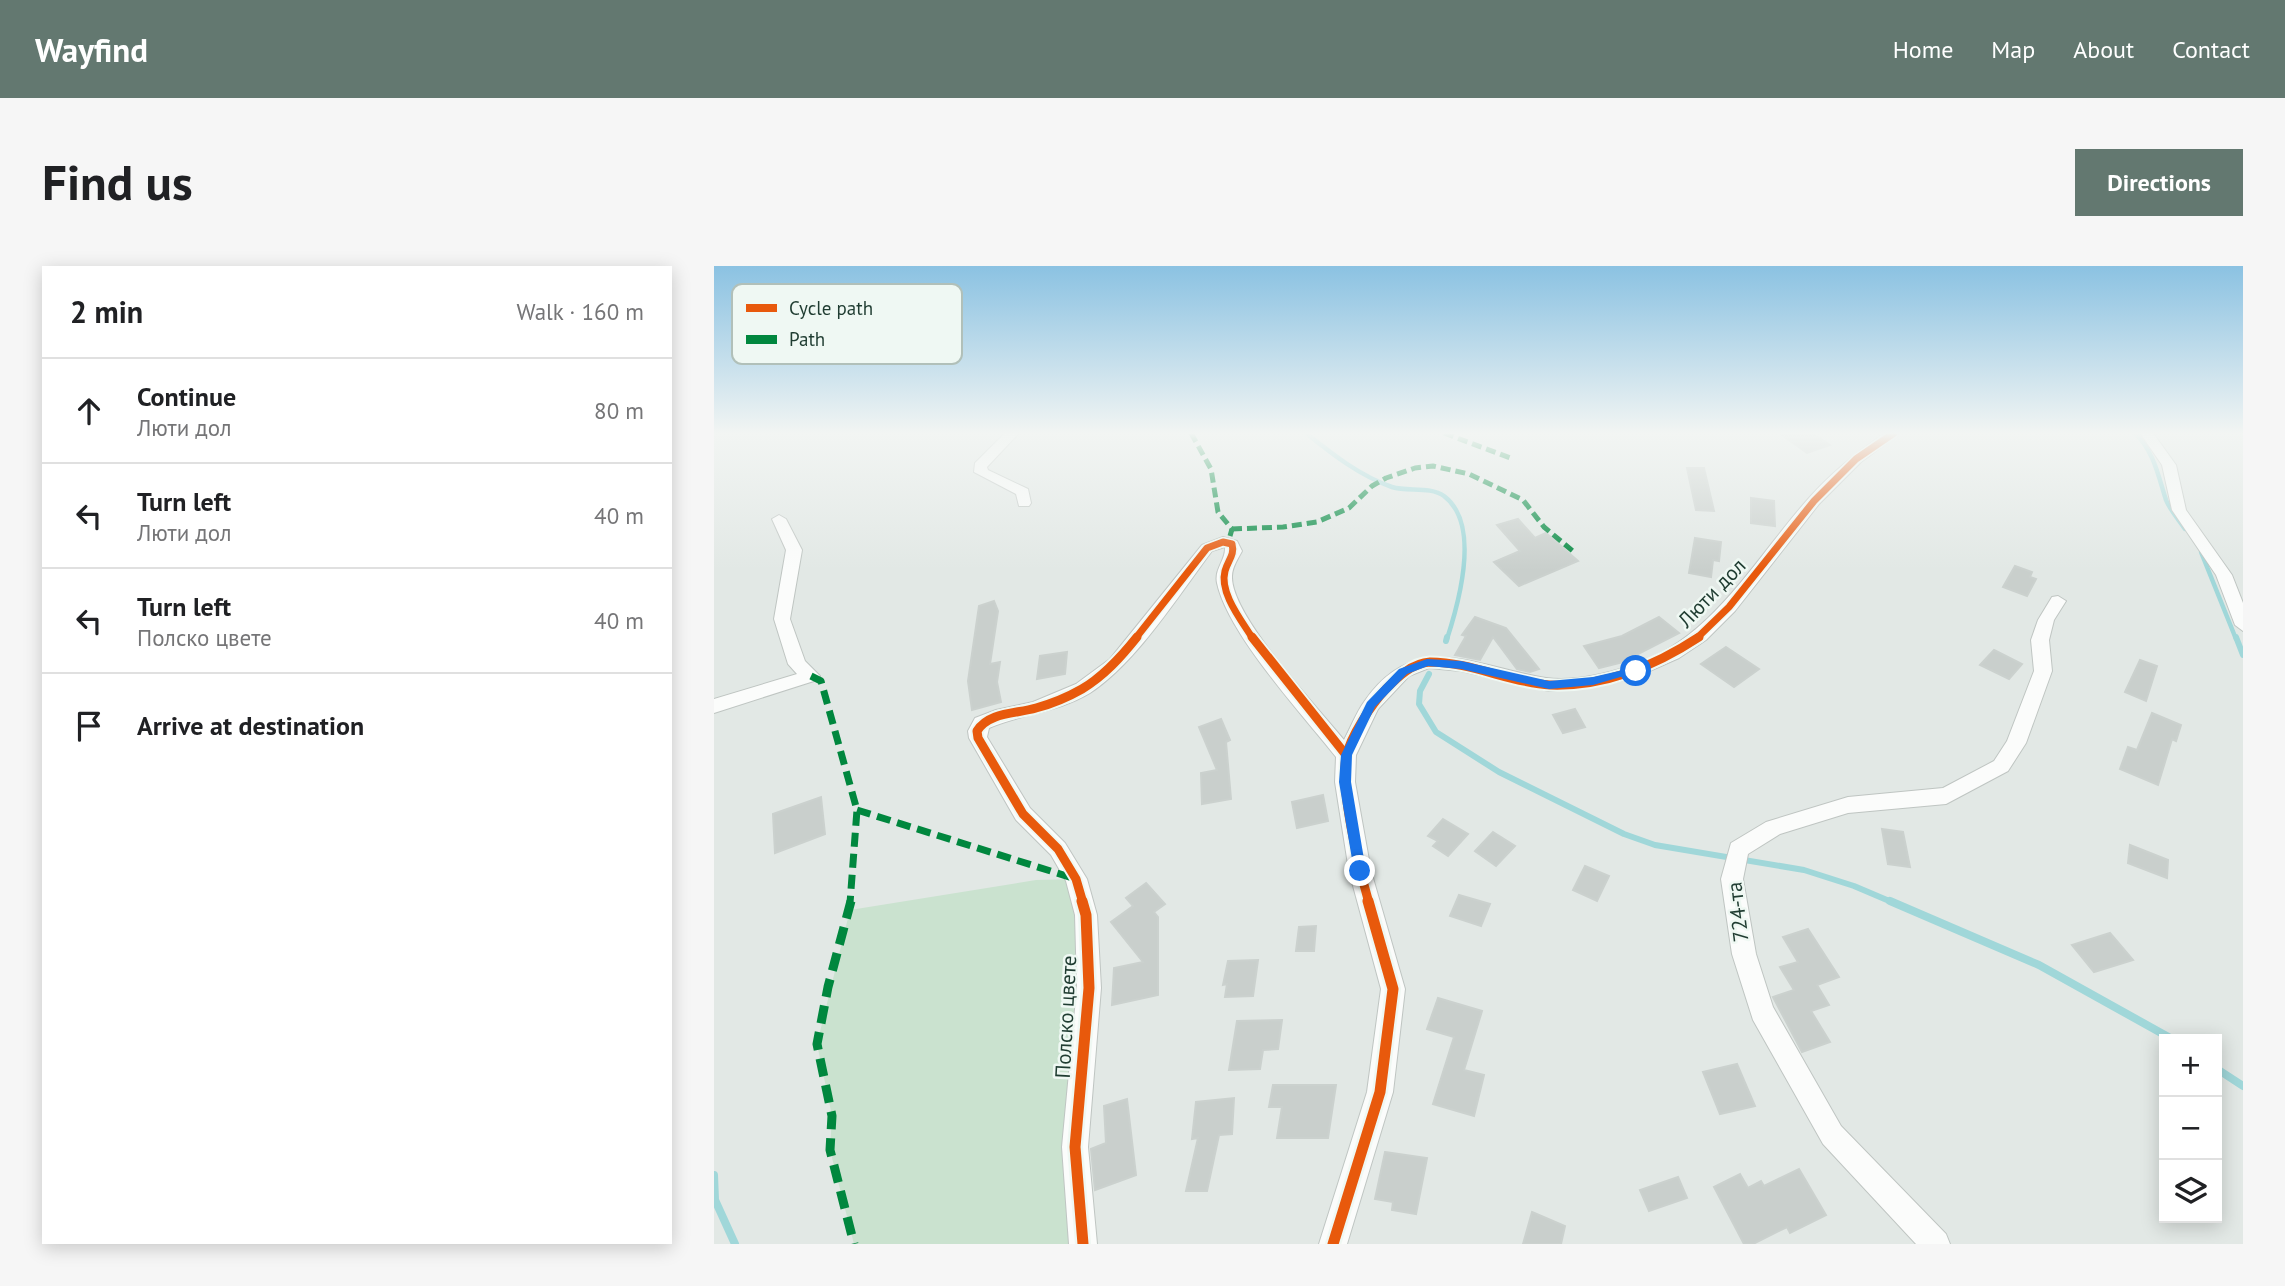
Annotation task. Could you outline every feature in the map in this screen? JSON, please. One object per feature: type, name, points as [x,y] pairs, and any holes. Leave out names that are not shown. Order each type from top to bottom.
[{"type":"street","points":[[996,479],[1023,492],[1024,503]]},
{"type":"street","name":"Люти дол","points":[[1346,755],[1371,705],[1403,672],[1427,662],[1461,665],[1549,685],[1593,681],[1636,671],[1673,654],[1700,636],[1728,607],[1814,501],[1836,479]]},
{"type":"street","points":[[2171,479],[2179,510],[2224,575],[2243,625]]},
{"type":"street","points":[[714,706],[811,676],[797,664],[782,619],[793,550],[779,519]]},
{"type":"street","name":"Полско цвете","points":[[1083,1244],[1075,1147],[1089,988],[1086,915],[1076,879],[1058,849],[1023,814],[978,738],[977,731],[982,723],[996,717],[1037,708],[1082,689],[1116,663],[1207,548],[1227,542],[1232,544],[1234,551],[1225,567],[1223,579],[1233,608],[1346,755]]},
{"type":"street","name":"724-та","points":[[1936,1244],[1832,1135],[1762,1012],[1744,954],[1732,879],[1736,860],[1773,828],[1848,805],[1946,796],[2001,766],[2016,743],[2043,671],[2040,640],[2046,620],[2058,601]]},
{"type":"street","points":[[1333,1244],[1380,1092],[1393,989],[1360,871],[1345,782],[1346,755]]},
{"type":"green space","points":[[1076,879],[1083,1244],[854,1244],[830,1150],[832,1116],[817,1044],[850,910],[1036,880]]},
{"type":"building","points":[[1689,479],[1706,479],[1714,511],[1696,510]]},
{"type":"building","points":[[1751,498],[1774,501],[1775,526],[1751,523]]},
{"type":"building","points":[[1518,519],[1535,538],[1546,533],[1578,561],[1519,586],[1494,562],[1520,551],[1497,525]]},
{"type":"building","points":[[1695,538],[1721,542],[1719,561],[1713,560],[1711,577],[1689,573]]},
{"type":"building","points":[[2015,566],[2032,572],[2030,577],[2036,579],[2027,596],[2003,587]]},
{"type":"building","points":[[994,601],[998,611],[990,664],[1000,662],[997,682],[1001,702],[972,710],[968,681],[979,606]]},
{"type":"building","points":[[1475,617],[1506,628],[1539,669],[1530,672],[1517,669],[1493,637],[1480,660],[1455,655],[1466,636],[1462,635]]},
{"type":"building","points":[[1659,617],[1679,633],[1634,656],[1635,659],[1599,668],[1584,646],[1622,636]]},
{"type":"building","points":[[1726,647],[1759,669],[1734,687],[1701,664]]},
{"type":"building","points":[[1994,650],[2022,664],[2009,679],[1980,665]]},
{"type":"building","points":[[1067,652],[1065,674],[1037,679],[1040,656]]},
{"type":"building","points":[[2140,660],[2157,666],[2146,701],[2125,692]]},
{"type":"building","points":[[1575,709],[1585,727],[1563,733],[1553,715]]},
{"type":"building","points":[[2152,713],[2181,725],[2176,741],[2172,739],[2158,785],[2120,769],[2128,747],[2137,750]]},
{"type":"building","points":[[1221,719],[1230,740],[1226,742],[1231,799],[1202,804],[1201,773],[1217,770],[1199,727]]},
{"type":"building","points":[[1323,795],[1328,821],[1297,828],[1292,802]]},
{"type":"building","points":[[821,797],[825,834],[775,853],[773,814]]},
{"type":"building","points":[[1443,819],[1468,834],[1448,856],[1433,846],[1438,841],[1428,836]]},
{"type":"building","points":[[1882,829],[1903,832],[1910,867],[1888,864]]},
{"type":"building","points":[[1493,832],[1515,846],[1496,866],[1475,851]]},
{"type":"building","points":[[2130,845],[2168,860],[2167,878],[2128,863]]},
{"type":"building","points":[[1585,866],[1609,876],[1597,901],[1573,890]]},
{"type":"building","points":[[1146,883],[1165,904],[1154,912],[1158,917],[1158,995],[1112,1005],[1114,968],[1143,962],[1111,922],[1133,906],[1126,898]]},
{"type":"building","points":[[1459,895],[1490,904],[1481,926],[1450,916]]},
{"type":"building","points":[[1316,926],[1314,951],[1296,951],[1299,927]]},
{"type":"building","points":[[1808,929],[1839,977],[1817,985],[1829,1005],[1811,1011],[1830,1042],[1802,1052],[1773,997],[1794,990],[1780,967],[1798,962],[1783,937]]},
{"type":"building","points":[[2110,933],[2133,960],[2094,972],[2072,945]]},
{"type":"building","points":[[1258,960],[1253,996],[1225,997],[1227,984],[1223,985],[1228,961]]},
{"type":"building","points":[[1438,998],[1482,1011],[1464,1070],[1484,1075],[1474,1116],[1433,1104],[1454,1037],[1427,1029]]},
{"type":"building","points":[[1282,1020],[1278,1049],[1263,1050],[1260,1069],[1229,1070],[1237,1021]]},
{"type":"building","points":[[1737,1064],[1755,1106],[1720,1114],[1703,1072]]},
{"type":"building","points":[[1273,1085],[1336,1085],[1328,1138],[1277,1138],[1282,1107],[1269,1107]]},
{"type":"building","points":[[1234,1098],[1232,1134],[1219,1135],[1207,1191],[1186,1191],[1198,1138],[1192,1139],[1196,1102]]},
{"type":"building","points":[[1127,1099],[1136,1175],[1095,1190],[1091,1149],[1106,1143],[1104,1106]]},
{"type":"building","points":[[1385,1152],[1427,1158],[1416,1214],[1392,1210],[1393,1202],[1375,1199]]},
{"type":"building","points":[[1799,1169],[1826,1215],[1790,1233],[1787,1227],[1753,1244],[1744,1244],[1714,1187],[1740,1174],[1748,1188],[1761,1181],[1764,1186]]},
{"type":"building","points":[[1678,1177],[1687,1198],[1649,1211],[1640,1190]]},
{"type":"building","points":[[1532,1212],[1565,1226],[1561,1244],[1523,1244]]},
{"type":"waterway","points":[[1373,479],[1392,487],[1438,493],[1455,509],[1462,525],[1464,564],[1457,605],[1447,639]]},
{"type":"waterway","points":[[2160,479],[2168,504],[2185,529]]},
{"type":"waterway","points":[[2201,552],[2236,639]]},
{"type":"waterway","points":[[1446,641],[1447,637]]},
{"type":"waterway","points":[[2236,637],[2243,655]]},
{"type":"waterway","points":[[1429,674],[1420,691],[1419,704],[1436,732],[1499,772],[1624,834],[1655,845],[1804,870],[1854,886],[1894,903]]},
{"type":"waterway","points":[[1890,901],[2039,965],[2163,1034]]},
{"type":"waterway","points":[[2222,1072],[2243,1086]]},
{"type":"waterway","points":[[714,1175],[715,1200],[735,1244]]},
{"type":"marked path","points":[[1213,479],[1218,512],[1232,529],[1230,536]]},
{"type":"marked path","points":[[1232,529],[1283,527],[1317,522],[1349,508],[1372,486],[1385,479]]},
{"type":"marked path","points":[[1479,479],[1523,500],[1544,527],[1574,552]]},
{"type":"marked path","points":[[811,676],[821,681],[857,810],[850,910],[828,987],[817,1044],[832,1116],[830,1150],[854,1244]]},
{"type":"marked path","points":[[857,810],[1076,879]]},
{"type":"cycle path","points":[[1333,1244],[1380,1092],[1393,989],[1360,871],[1345,782],[1346,755],[1371,705],[1403,672],[1427,662],[1461,665],[1549,685],[1593,681],[1636,671],[1673,654],[1700,636],[1729,607],[1814,501],[1836,479]]},
{"type":"cycle path","points":[[1083,1244],[1075,1147],[1089,988],[1086,915],[1076,879],[1058,849],[1023,814],[978,738],[977,731],[982,723],[996,717],[1037,708],[1082,689],[1116,663],[1207,548],[1223,542],[1232,544],[1234,551],[1224,580],[1229,597],[1241,619],[1276,669],[1346,755]]},
{"type":"route","points":[[1360,871],[1345,782],[1346,755],[1371,705],[1403,672],[1427,662],[1461,665],[1549,685],[1593,681],[1636,671]]}]
